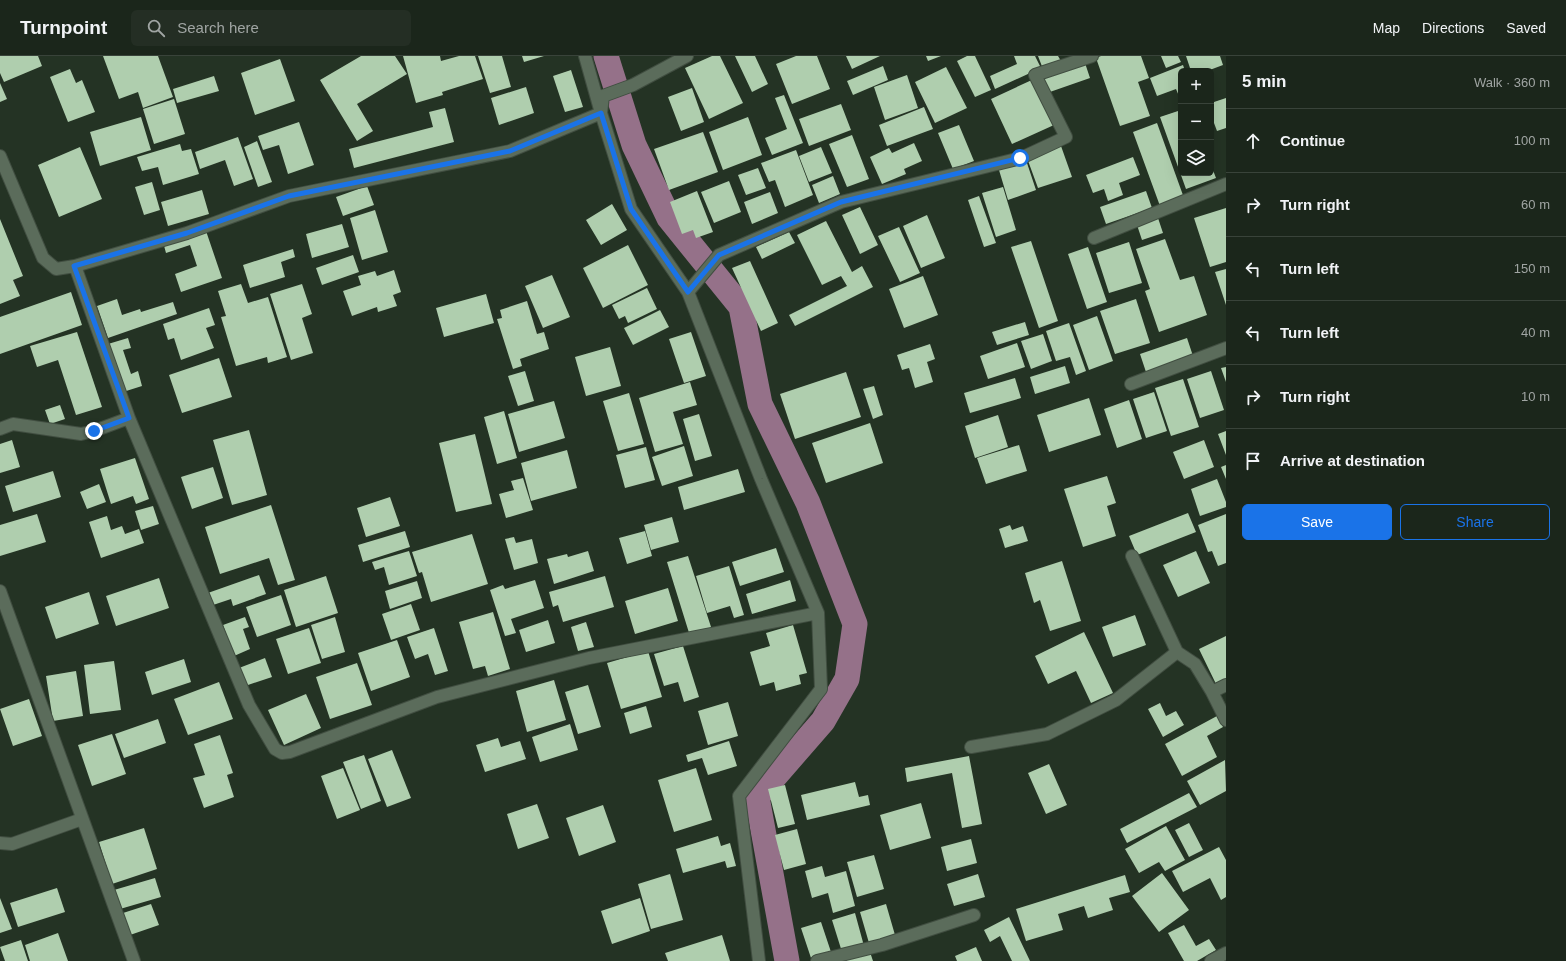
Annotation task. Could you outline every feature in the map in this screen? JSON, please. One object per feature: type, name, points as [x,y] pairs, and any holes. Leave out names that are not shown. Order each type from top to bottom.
[{"type":"street","points":[[585,56],[631,209],[688,292],[762,479],[818,613],[821,689],[739,796],[759,961]]},
{"type":"street","points":[[601,113],[603,96],[633,85],[687,56]]},
{"type":"street","points":[[688,292],[719,255],[841,202],[1020,158],[1066,138],[1036,75],[1092,56]]},
{"type":"street","points":[[0,156],[43,258],[56,270],[187,233],[289,196],[510,151],[601,113]]},
{"type":"street","points":[[1094,238],[1226,184]]},
{"type":"street","points":[[74,266],[129,418],[248,705],[275,748],[282,753],[290,752],[445,695],[589,658],[818,613]]},
{"type":"street","points":[[1131,384],[1226,348]]},
{"type":"street","points":[[0,429],[12,424],[81,434],[94,431],[129,418]]},
{"type":"street","points":[[1132,556],[1177,652],[1195,664],[1212,692],[1226,720]]},
{"type":"street","points":[[0,591],[134,961]]},
{"type":"street","points":[[971,747],[1047,734],[1116,700],[1177,652]]},
{"type":"street","points":[[1212,692],[1226,685]]},
{"type":"street","points":[[0,843],[12,844],[82,819]]},
{"type":"street","points":[[817,961],[882,945],[974,915]]},
{"type":"street","points":[[1211,961],[1226,953]]},
{"type":"building","points":[[0,56],[38,56],[42,66],[4,82],[0,73]]},
{"type":"building","points":[[103,56],[158,56],[173,97],[143,108],[138,92],[119,99]]},
{"type":"building","points":[[361,56],[395,56],[407,74],[357,104],[373,131],[357,141],[320,80]]},
{"type":"building","points":[[403,56],[440,56],[441,61],[459,56],[475,56],[483,79],[442,92],[443,95],[416,103]]},
{"type":"building","points":[[478,56],[502,56],[511,87],[490,93]]},
{"type":"building","points":[[522,56],[544,56],[524,62]]},
{"type":"building","points":[[712,56],[720,56],[743,103],[709,119],[685,68]]},
{"type":"building","points":[[735,56],[755,56],[768,84],[752,92]]},
{"type":"building","points":[[796,56],[817,56],[830,89],[792,104],[776,64]]},
{"type":"building","points":[[846,56],[880,56],[852,69]]},
{"type":"building","points":[[926,56],[941,56],[928,61]]},
{"type":"building","points":[[967,56],[975,56],[991,90],[975,97],[957,61]]},
{"type":"building","points":[[1014,56],[1035,56],[1041,68],[995,89],[990,76],[1017,64]]},
{"type":"building","points":[[1038,56],[1058,56],[1061,61],[1043,69]]},
{"type":"building","points":[[1101,56],[1141,56],[1149,78],[1138,82],[1150,116],[1120,126],[1096,58]]},
{"type":"building","points":[[1161,56],[1178,56],[1181,62],[1166,68]]},
{"type":"building","points":[[1186,56],[1220,56],[1223,65],[1214,68],[1190,68]]},
{"type":"building","points":[[280,59],[295,101],[255,115],[241,73]]},
{"type":"building","points":[[1085,63],[1090,78],[1047,93],[1042,78]]},
{"type":"building","points":[[1183,65],[1184,68],[1178,68],[1178,94],[1176,89],[1157,96],[1150,78]]},
{"type":"building","points":[[883,66],[888,80],[853,95],[847,81]]},
{"type":"building","points":[[946,67],[967,108],[935,123],[915,82]]},
{"type":"building","points":[[70,69],[76,83],[82,80],[95,112],[68,122],[50,77]]},
{"type":"building","points":[[571,70],[583,107],[565,112],[553,76]]},
{"type":"building","points":[[907,75],[918,108],[885,120],[874,87]]},
{"type":"building","points":[[214,76],[219,91],[177,103],[173,89]]},
{"type":"building","points":[[1034,79],[1054,125],[1012,144],[991,99]]},
{"type":"building","points":[[0,83],[7,99],[0,102]]},
{"type":"building","points":[[526,87],[534,113],[499,125],[491,98]]},
{"type":"building","points":[[692,88],[704,122],[681,131],[668,97]]},
{"type":"building","points":[[784,95],[803,143],[772,155],[765,138],[787,129],[775,98]]},
{"type":"building","points":[[1226,98],[1226,128],[1217,131],[1214,123],[1214,102]]},
{"type":"building","points":[[174,99],[185,134],[154,144],[143,109]]},
{"type":"building","points":[[841,104],[851,130],[809,146],[799,119]]},
{"type":"building","points":[[924,107],[933,129],[887,146],[879,125]]},
{"type":"building","points":[[445,108],[454,142],[354,168],[349,149],[433,127],[429,112]]},
{"type":"building","points":[[1178,111],[1178,167],[1160,117]]},
{"type":"building","points":[[141,117],[151,150],[100,166],[90,132]]},
{"type":"building","points":[[748,117],[762,155],[723,170],[709,132]]},
{"type":"building","points":[[299,122],[314,165],[288,174],[279,145],[263,150],[258,136]]},
{"type":"building","points":[[1157,123],[1184,198],[1160,206],[1133,132]]},
{"type":"building","points":[[959,125],[974,161],[953,169],[938,133]]},
{"type":"building","points":[[703,132],[718,172],[669,190],[654,149]]},
{"type":"building","points":[[852,135],[869,179],[847,187],[829,144]]},
{"type":"building","points":[[238,137],[253,179],[234,186],[225,160],[200,169],[195,152]]},
{"type":"building","points":[[257,141],[272,182],[258,187],[244,147]]},
{"type":"building","points":[[914,143],[922,161],[904,169],[906,174],[882,184],[870,157],[889,148],[892,153]]},
{"type":"building","points":[[180,144],[182,151],[191,149],[199,174],[163,185],[158,167],[142,171],[137,157]]},
{"type":"building","points":[[1061,146],[1072,177],[1038,188],[1027,158]]},
{"type":"building","points":[[80,147],[102,199],[59,217],[38,165]]},
{"type":"building","points":[[821,147],[832,173],[809,182],[799,156]]},
{"type":"building","points":[[796,150],[813,195],[785,207],[775,180],[769,182],[761,163]]},
{"type":"building","points":[[1133,157],[1140,175],[1119,183],[1123,195],[1108,201],[1104,189],[1093,193],[1086,175]]},
{"type":"building","points":[[1026,160],[1036,190],[1008,200],[999,170]]},
{"type":"building","points":[[758,168],[766,188],[746,195],[738,175]]},
{"type":"building","points":[[1214,173],[1216,178],[1186,189],[1181,176],[1214,176]]},
{"type":"building","points":[[833,176],[840,194],[819,203],[812,185]]},
{"type":"building","points":[[729,181],[741,212],[714,223],[701,192]]},
{"type":"building","points":[[152,182],[160,210],[144,215],[135,187]]},
{"type":"building","points":[[367,186],[374,205],[343,216],[336,197]]},
{"type":"building","points":[[1003,187],[1016,230],[996,237],[982,193]]},
{"type":"building","points":[[202,190],[209,214],[168,226],[161,202]]},
{"type":"building","points":[[697,191],[713,232],[696,238],[693,230],[682,234],[670,202]]},
{"type":"building","points":[[1146,191],[1152,208],[1106,224],[1100,207]]},
{"type":"building","points":[[770,192],[778,213],[752,224],[744,202]]},
{"type":"building","points":[[979,196],[996,243],[984,247],[968,200]]},
{"type":"building","points":[[612,204],[627,230],[601,245],[586,220]]},
{"type":"building","points":[[860,207],[878,245],[860,254],[842,215]]},
{"type":"building","points":[[1226,208],[1226,262],[1210,267],[1194,218]]},
{"type":"building","points":[[375,210],[388,252],[362,260],[350,218]]},
{"type":"building","points":[[927,215],[945,258],[921,268],[903,226]]},
{"type":"building","points":[[1158,218],[1163,233],[1142,240],[1137,225]]},
{"type":"building","points":[[0,219],[23,276],[13,280],[20,296],[0,304]]},
{"type":"building","points":[[826,221],[852,272],[862,266],[873,287],[795,326],[789,315],[847,286],[841,276],[822,285],[797,235]]},
{"type":"building","points":[[342,224],[349,247],[312,258],[306,234]]},
{"type":"building","points":[[899,227],[920,273],[900,282],[878,236]]},
{"type":"building","points":[[205,228],[222,278],[181,292],[175,274],[197,266],[190,245],[166,253],[163,242]]},
{"type":"building","points":[[789,232],[795,243],[762,259],[756,247]]},
{"type":"building","points":[[1165,239],[1180,280],[1194,276],[1207,315],[1159,332],[1145,291],[1150,289],[1136,249]]},
{"type":"building","points":[[1031,241],[1058,321],[1039,328],[1011,247]]},
{"type":"building","points":[[1129,242],[1142,283],[1109,293],[1096,253]]},
{"type":"building","points":[[628,245],[648,285],[603,308],[583,268]]},
{"type":"building","points":[[1088,247],[1107,302],[1087,309],[1068,254]]},
{"type":"building","points":[[293,249],[295,257],[281,262],[285,277],[250,288],[243,265]]},
{"type":"building","points":[[353,255],[359,272],[322,285],[316,268]]},
{"type":"building","points":[[750,261],[778,323],[761,331],[732,268]]},
{"type":"building","points":[[1226,269],[1226,305],[1215,272]]},
{"type":"building","points":[[394,270],[401,292],[393,295],[397,306],[378,312],[377,307],[352,316],[343,291],[361,285],[358,276],[375,271],[377,276]]},
{"type":"building","points":[[552,275],[570,317],[543,328],[525,286]]},
{"type":"building","points":[[923,276],[938,315],[904,328],[889,289]]},
{"type":"building","points":[[241,284],[248,303],[268,297],[287,357],[268,363],[267,357],[236,366],[221,317],[226,316],[218,291]]},
{"type":"building","points":[[302,284],[312,314],[302,318],[313,353],[291,360],[270,294]]},
{"type":"building","points":[[647,288],[657,309],[628,323],[625,316],[619,319],[612,305]]},
{"type":"building","points":[[71,292],[82,325],[0,354],[0,317]]},
{"type":"building","points":[[486,294],[494,323],[444,337],[436,308]]},
{"type":"building","points":[[117,299],[122,315],[140,309],[141,312],[173,302],[177,314],[108,338],[97,306]]},
{"type":"building","points":[[1136,299],[1150,343],[1115,354],[1100,311]]},
{"type":"building","points":[[527,301],[537,334],[544,332],[549,349],[520,359],[522,366],[513,369],[497,319],[502,318],[500,310]]},
{"type":"building","points":[[209,308],[215,325],[206,328],[214,348],[181,360],[174,338],[168,340],[163,324]]},
{"type":"building","points":[[660,310],[669,327],[633,345],[624,328]]},
{"type":"building","points":[[1097,316],[1113,361],[1089,370],[1073,325]]},
{"type":"building","points":[[1025,322],[1029,335],[997,345],[992,332]]},
{"type":"building","points":[[1069,323],[1086,371],[1076,375],[1070,357],[1056,361],[1046,331]]},
{"type":"building","points":[[77,332],[102,407],[76,415],[58,360],[37,367],[30,346]]},
{"type":"building","points":[[691,332],[706,376],[684,383],[669,339]]},
{"type":"building","points":[[1043,334],[1052,361],[1031,369],[1021,341]]},
{"type":"building","points":[[128,338],[131,348],[123,350],[131,374],[138,371],[142,386],[123,392],[108,344]]},
{"type":"building","points":[[1187,338],[1193,356],[1146,372],[1140,354]]},
{"type":"building","points":[[1017,343],[1025,367],[988,379],[980,356]]},
{"type":"building","points":[[930,344],[935,359],[927,362],[933,382],[915,388],[909,368],[902,370],[897,355]]},
{"type":"building","points":[[610,347],[621,386],[586,396],[575,357]]},
{"type":"building","points":[[219,358],[232,397],[182,413],[169,375]]},
{"type":"building","points":[[1065,366],[1070,383],[1035,394],[1030,377]]},
{"type":"building","points":[[1226,367],[1226,382],[1221,368]]},
{"type":"building","points":[[525,371],[534,401],[518,406],[508,376]]},
{"type":"building","points":[[1211,371],[1224,410],[1200,418],[1187,379]]},
{"type":"building","points":[[846,372],[861,417],[795,439],[780,394]]},
{"type":"building","points":[[1015,378],[1021,398],[970,413],[964,393]]},
{"type":"building","points":[[1183,379],[1199,427],[1171,436],[1155,388]]},
{"type":"building","points":[[690,382],[697,405],[673,412],[683,444],[655,452],[639,398]]},
{"type":"building","points":[[874,386],[883,415],[873,419],[863,389]]},
{"type":"building","points":[[1154,392],[1167,431],[1146,438],[1133,399]]},
{"type":"building","points":[[629,393],[644,444],[618,451],[603,401]]},
{"type":"building","points":[[1089,398],[1101,435],[1049,452],[1037,415]]},
{"type":"building","points":[[1129,400],[1142,439],[1117,448],[1104,409]]},
{"type":"building","points":[[554,401],[565,438],[519,452],[508,414]]},
{"type":"building","points":[[60,405],[65,419],[50,424],[45,410]]},
{"type":"building","points":[[504,411],[517,458],[497,464],[484,417]]},
{"type":"building","points":[[699,414],[712,456],[695,461],[683,419]]},
{"type":"building","points":[[998,415],[1008,447],[975,458],[965,426]]},
{"type":"building","points":[[870,423],[883,463],[826,483],[812,443]]},
{"type":"building","points":[[249,430],[267,495],[232,505],[213,440]]},
{"type":"building","points":[[1226,431],[1226,455],[1218,434]]},
{"type":"building","points":[[475,434],[492,504],[456,512],[439,443]]},
{"type":"building","points":[[12,440],[20,467],[0,473],[0,444]]},
{"type":"building","points":[[1204,440],[1214,467],[1184,479],[1173,452]]},
{"type":"building","points":[[1019,445],[1027,471],[986,484],[977,458]]},
{"type":"building","points":[[684,446],[693,476],[662,486],[652,457]]},
{"type":"building","points":[[646,447],[655,480],[625,488],[616,455]]},
{"type":"building","points":[[567,450],[577,488],[531,501],[521,463]]},
{"type":"building","points":[[135,458],[149,499],[136,504],[133,496],[111,504],[100,469]]},
{"type":"building","points":[[1226,465],[1226,479],[1221,467]]},
{"type":"building","points":[[213,467],[223,498],[192,509],[181,477]]},
{"type":"building","points":[[738,469],[745,492],[684,510],[678,487]]},
{"type":"building","points":[[53,471],[61,497],[13,512],[5,486]]},
{"type":"building","points":[[1107,476],[1116,503],[1107,506],[1116,536],[1083,547],[1064,489]]},
{"type":"building","points":[[523,478],[533,510],[506,518],[499,494],[514,490],[511,481]]},
{"type":"building","points":[[1217,479],[1226,502],[1226,507],[1200,516],[1191,489]]},
{"type":"building","points":[[99,484],[106,502],[87,509],[80,492]]},
{"type":"building","points":[[390,497],[400,526],[366,537],[357,508]]},
{"type":"building","points":[[271,505],[295,580],[278,585],[269,558],[220,574],[205,527]]},
{"type":"building","points":[[153,506],[159,524],[141,530],[135,511]]},
{"type":"building","points":[[1188,513],[1196,532],[1137,555],[1129,536]]},
{"type":"building","points":[[37,514],[46,542],[0,556],[0,525]]},
{"type":"building","points":[[1226,514],[1226,563],[1218,566],[1212,551],[1208,552],[1198,525]]},
{"type":"building","points":[[107,516],[111,530],[122,526],[125,534],[139,529],[144,543],[101,558],[89,522]]},
{"type":"building","points":[[672,517],[679,542],[651,550],[644,525]]},
{"type":"building","points":[[1010,525],[1012,530],[1023,526],[1028,541],[1005,548],[999,529]]},
{"type":"building","points":[[405,531],[410,547],[363,562],[358,545]]},
{"type":"building","points":[[645,531],[652,556],[627,564],[619,538]]},
{"type":"building","points":[[472,534],[488,584],[431,602],[422,572],[419,573],[412,552]]},
{"type":"building","points":[[514,537],[516,543],[532,539],[538,563],[514,570],[505,539]]},
{"type":"building","points":[[776,548],[784,572],[740,586],[732,562]]},
{"type":"building","points":[[409,551],[417,576],[389,585],[384,567],[375,570],[372,562]]},
{"type":"building","points":[[588,551],[594,571],[554,584],[547,559],[567,554],[568,557]]},
{"type":"building","points":[[1196,551],[1210,583],[1178,597],[1163,565]]},
{"type":"building","points":[[688,556],[712,630],[690,636],[667,562]]},
{"type":"building","points":[[1062,561],[1081,621],[1050,631],[1040,600],[1034,603],[1025,573]]},
{"type":"building","points":[[729,566],[744,615],[734,618],[730,606],[707,613],[696,576]]},
{"type":"building","points":[[259,575],[266,594],[233,606],[231,599],[210,606],[205,594]]},
{"type":"building","points":[[326,576],[338,613],[296,627],[284,590]]},
{"type":"building","points":[[605,576],[614,607],[563,622],[558,605],[553,607],[549,592]]},
{"type":"building","points":[[159,578],[169,608],[116,626],[106,596]]},
{"type":"building","points":[[535,580],[544,608],[511,619],[516,633],[505,636],[490,590],[503,585],[505,589]]},
{"type":"building","points":[[790,580],[796,601],[752,614],[746,594]]},
{"type":"building","points":[[417,581],[422,598],[390,609],[385,591]]},
{"type":"building","points":[[668,588],[678,621],[635,634],[625,601]]},
{"type":"building","points":[[89,592],[99,624],[56,639],[45,607]]},
{"type":"building","points":[[281,595],[291,625],[257,637],[246,607]]},
{"type":"building","points":[[411,604],[420,630],[391,640],[382,614]]},
{"type":"building","points":[[493,612],[510,669],[488,676],[485,666],[473,669],[459,622]]},
{"type":"building","points":[[1135,615],[1146,645],[1113,657],[1102,627]]},
{"type":"building","points":[[245,617],[249,627],[243,629],[250,649],[234,656],[223,625]]},
{"type":"building","points":[[335,617],[345,652],[322,659],[311,625]]},
{"type":"building","points":[[548,620],[555,643],[526,652],[519,630]]},
{"type":"building","points":[[586,622],[594,647],[578,651],[571,627]]},
{"type":"building","points":[[793,625],[807,673],[799,675],[801,684],[776,691],[774,682],[760,686],[750,652],[770,646],[766,633]]},
{"type":"building","points":[[309,628],[321,663],[288,674],[276,639]]},
{"type":"building","points":[[434,628],[448,671],[435,675],[428,654],[415,659],[407,637]]},
{"type":"building","points":[[1084,632],[1113,693],[1091,703],[1076,671],[1048,684],[1035,656]]},
{"type":"building","points":[[1226,636],[1226,679],[1216,684],[1199,649]]},
{"type":"building","points":[[397,640],[410,677],[371,691],[358,653]]},
{"type":"building","points":[[683,646],[699,697],[684,702],[678,682],[664,686],[654,654]]},
{"type":"building","points":[[648,651],[662,697],[621,709],[607,663]]},
{"type":"building","points":[[265,658],[272,677],[245,686],[239,668]]},
{"type":"building","points":[[184,659],[191,682],[152,695],[145,672]]},
{"type":"building","points":[[114,661],[121,710],[90,714],[84,665]]},
{"type":"building","points":[[357,663],[372,705],[330,719],[316,677]]},
{"type":"building","points":[[76,671],[83,716],[53,721],[46,676]]},
{"type":"building","points":[[554,680],[566,720],[527,732],[516,691]]},
{"type":"building","points":[[219,682],[233,719],[188,735],[174,699]]},
{"type":"building","points":[[588,685],[601,727],[578,734],[565,692]]},
{"type":"building","points":[[306,694],[321,728],[284,745],[268,710]]},
{"type":"building","points":[[29,699],[42,736],[13,746],[0,709]]},
{"type":"building","points":[[728,702],[738,736],[708,745],[698,711]]},
{"type":"building","points":[[1160,703],[1166,716],[1176,711],[1184,725],[1163,737],[1148,709]]},
{"type":"building","points":[[646,706],[652,727],[630,734],[624,713]]},
{"type":"building","points":[[1217,716],[1223,727],[1207,736],[1217,757],[1182,776],[1165,744]]},
{"type":"building","points":[[158,719],[166,743],[124,758],[115,734]]},
{"type":"building","points":[[570,724],[578,750],[540,762],[532,737]]},
{"type":"building","points":[[112,734],[126,774],[92,786],[78,745]]},
{"type":"building","points":[[220,735],[233,773],[227,775],[234,797],[204,808],[193,778],[205,775],[194,744]]},
{"type":"building","points":[[498,738],[501,747],[520,741],[526,759],[485,772],[476,745]]},
{"type":"building","points":[[729,741],[737,766],[708,775],[702,758],[688,762],[686,755]]},
{"type":"building","points":[[392,750],[411,798],[387,807],[368,759]]},
{"type":"building","points":[[364,755],[381,801],[361,809],[343,762]]},
{"type":"building","points":[[969,756],[982,824],[962,828],[952,773],[907,782],[905,768]]},
{"type":"building","points":[[1225,760],[1226,791],[1200,805],[1187,781]]},
{"type":"building","points":[[1049,764],[1067,805],[1046,814],[1028,773]]},
{"type":"building","points":[[343,768],[360,810],[337,819],[321,776]]},
{"type":"building","points":[[696,768],[712,820],[674,832],[658,780]]},
{"type":"building","points":[[855,782],[859,797],[868,795],[870,805],[807,820],[801,795]]},
{"type":"building","points":[[785,785],[795,824],[778,828],[768,789]]},
{"type":"building","points":[[1189,793],[1197,807],[1127,843],[1120,829]]},
{"type":"building","points":[[921,803],[931,838],[890,850],[880,815]]},
{"type":"building","points":[[537,804],[549,838],[518,849],[507,814]]},
{"type":"building","points":[[603,805],[616,842],[579,856],[566,818]]},
{"type":"building","points":[[1189,823],[1203,850],[1189,857],[1175,830]]},
{"type":"building","points":[[1166,826],[1185,860],[1165,871],[1159,862],[1139,873],[1125,849]]},
{"type":"building","points":[[144,828],[157,869],[112,884],[99,842]]},
{"type":"building","points":[[797,829],[806,864],[784,870],[775,835]]},
{"type":"building","points":[[718,836],[721,846],[730,843],[736,866],[727,868],[725,861],[683,873],[676,849]]},
{"type":"building","points":[[971,839],[977,863],[947,871],[941,847]]},
{"type":"building","points":[[1219,847],[1226,860],[1226,897],[1221,900],[1210,878],[1183,892],[1172,871]]},
{"type":"building","points":[[874,855],[884,889],[857,897],[847,862]]},
{"type":"building","points":[[822,866],[825,877],[846,871],[855,906],[833,913],[828,893],[812,898],[805,871]]},
{"type":"building","points":[[1162,873],[1189,910],[1159,932],[1132,896]]},
{"type":"building","points":[[670,874],[683,920],[651,929],[638,884]]},
{"type":"building","points":[[978,874],[985,897],[954,906],[947,884]]},
{"type":"building","points":[[1125,875],[1130,892],[1109,898],[1113,910],[1088,918],[1084,906],[1058,914],[1063,930],[1026,941],[1016,909]]},
{"type":"building","points":[[155,878],[161,897],[120,909],[114,890]]},
{"type":"building","points":[[57,888],[65,912],[18,927],[10,903]]},
{"type":"building","points":[[0,898],[12,929],[0,933]]},
{"type":"building","points":[[640,898],[650,931],[612,944],[601,911]]},
{"type":"building","points":[[151,904],[159,925],[130,935],[123,913]]},
{"type":"building","points":[[886,904],[895,935],[869,943],[860,912]]},
{"type":"building","points":[[855,913],[864,946],[842,952],[832,920]]},
{"type":"building","points":[[1009,917],[1030,961],[1012,961],[1000,936],[990,942],[984,930]]},
{"type":"building","points":[[821,922],[831,952],[811,958],[801,928]]},
{"type":"building","points":[[1184,925],[1196,946],[1209,939],[1216,950],[1197,961],[1184,961],[1168,933]]},
{"type":"building","points":[[58,933],[68,961],[30,961],[25,945]]},
{"type":"building","points":[[722,935],[730,961],[668,961],[665,953]]},
{"type":"building","points":[[21,940],[28,961],[5,961],[0,947]]},
{"type":"building","points":[[976,947],[982,961],[957,961],[955,956]]},
{"type":"building","points":[[870,952],[873,961],[838,961]]},
{"type":"waterway","points":[[606,56],[634,145],[669,218],[741,307],[760,404],[808,503],[855,624],[847,679],[823,721],[757,797],[787,961]]},
{"type":"route","points":[[94,431],[129,418],[74,266],[187,233],[289,196],[510,151],[601,113],[631,209],[688,292],[719,255],[841,202],[1020,158]]}]
